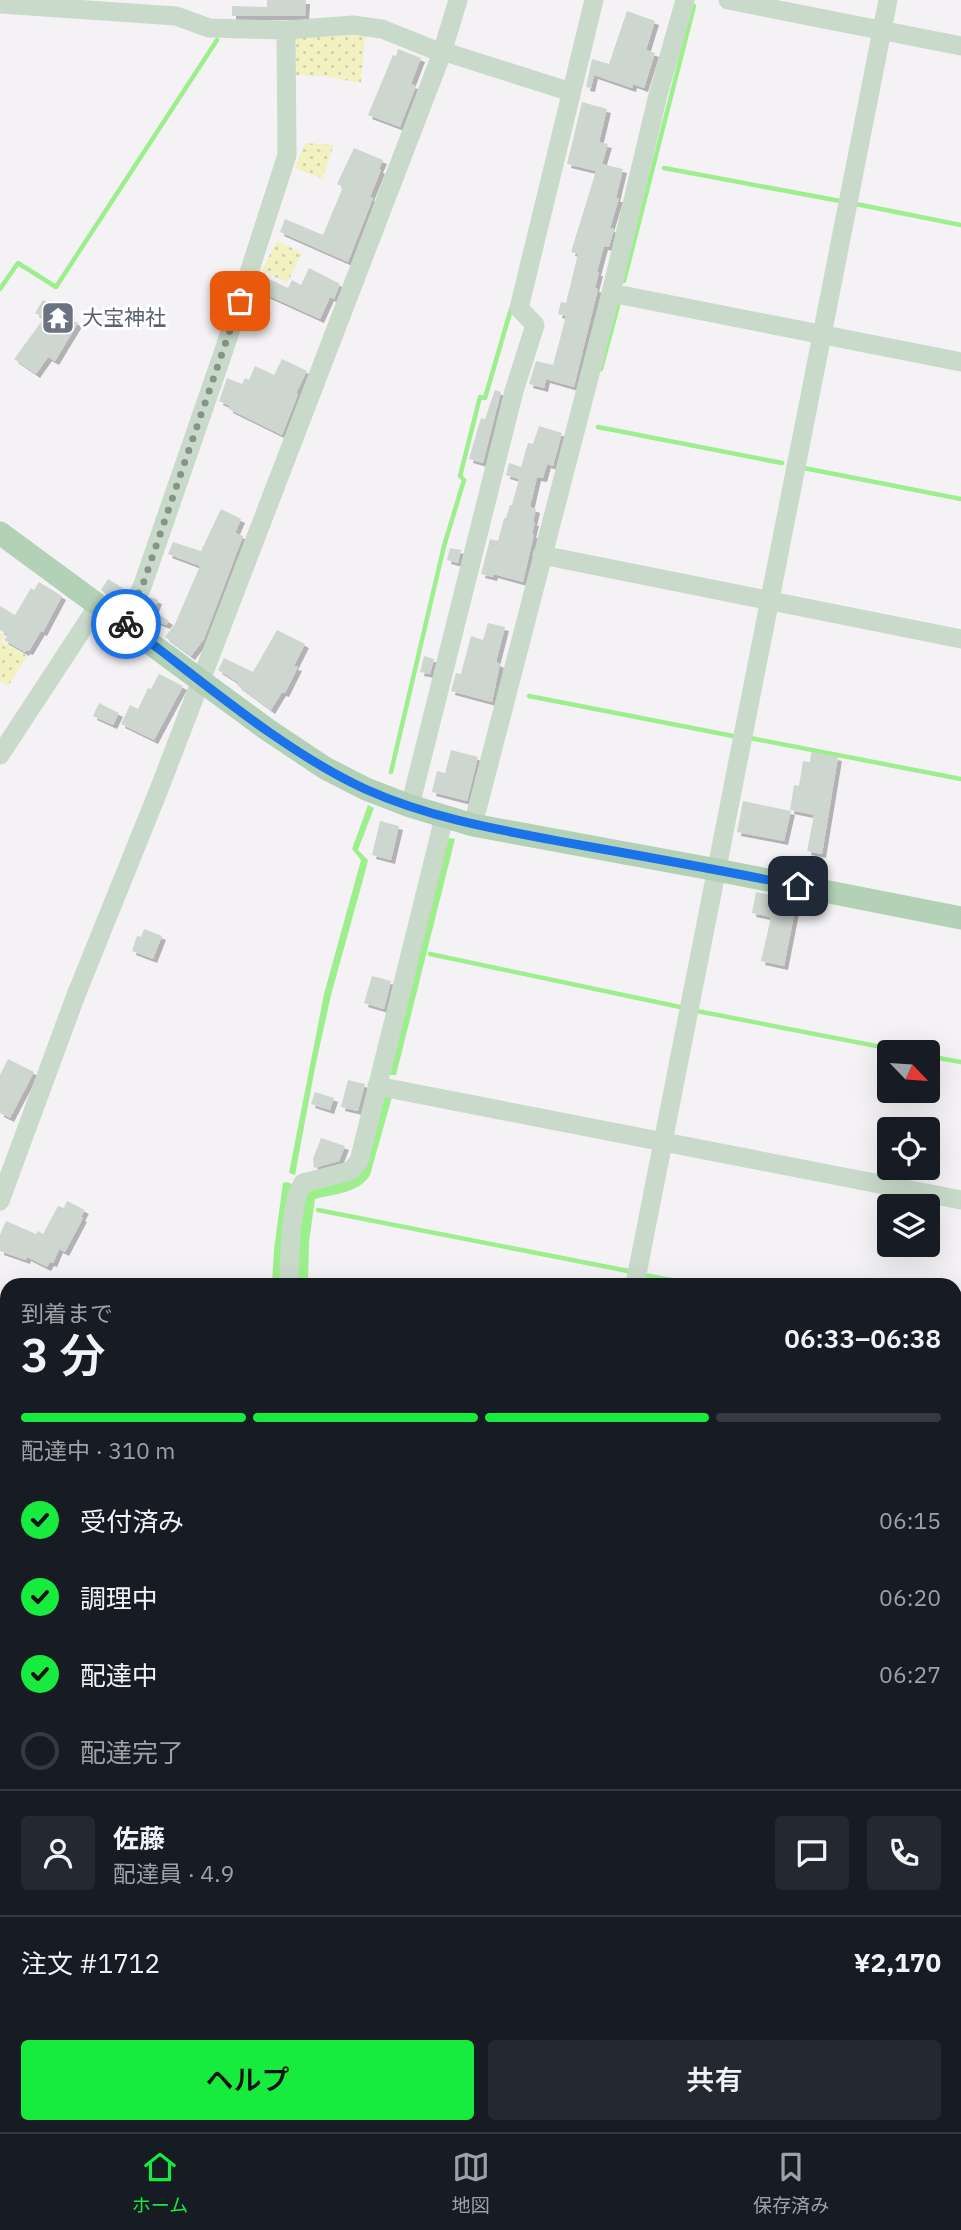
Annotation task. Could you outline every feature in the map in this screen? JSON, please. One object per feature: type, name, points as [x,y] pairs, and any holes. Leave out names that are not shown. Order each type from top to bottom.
[{"type":"main road","points":[[1,537],[99,604],[268,730],[325,768],[366,789],[444,818],[473,825],[961,918]]},
{"type":"street","points":[[0,1201],[76,995],[201,680],[442,52],[458,0]]},
{"type":"street","points":[[410,806],[514,391],[535,325],[519,309],[594,0]]},
{"type":"street","points":[[473,825],[611,293],[658,95],[685,0]]},
{"type":"street","points":[[728,0],[961,46]]},
{"type":"street","points":[[636,1278],[888,0]]},
{"type":"street","points":[[0,4],[176,16],[209,28],[286,30],[353,25],[382,29],[442,52],[570,92]]},
{"type":"street","points":[[122,622],[142,587],[224,350],[287,155],[286,30]]},
{"type":"street","points":[[611,293],[961,362]]},
{"type":"street","points":[[542,555],[961,639]]},
{"type":"street","points":[[0,755],[99,604]]},
{"type":"street","points":[[289,1278],[290,1247],[298,1191],[303,1183],[350,1171],[356,1166],[444,818]]},
{"type":"street","points":[[377,1086],[961,1200]]},
{"type":"shaded area","points":[[295,34],[365,34],[361,83],[323,76],[290,75]]},
{"type":"shaded area","points":[[305,143],[334,145],[322,179],[295,168]]},
{"type":"shaded area","points":[[277,241],[302,253],[287,283],[262,270]]},
{"type":"shaded area","points":[[0,633],[5,636],[2,641],[27,656],[8,686],[0,681]]},
{"type":"shaded area","points":[[368,805],[374,808],[358,850],[368,860],[331,995],[295,1175],[289,1173],[324,994],[361,860],[352,849]]},
{"type":"shaded area","points":[[455,839],[396,1075],[386,1075],[445,841]]},
{"type":"shaded area","points":[[382,1096],[392,1097],[370,1175],[353,1189],[315,1199],[309,1242],[308,1278],[296,1278],[306,1192],[350,1179]]},
{"type":"shaded area","points":[[283,1183],[292,1184],[283,1278],[272,1278],[274,1249]]},
{"type":"building","points":[[267,0],[306,0],[305,16],[232,16],[232,6],[267,7]]},
{"type":"building","points":[[627,11],[655,21],[646,50],[655,53],[644,88],[633,84],[632,88],[594,75],[591,88],[586,87],[592,59],[609,64]]},
{"type":"building","points":[[398,49],[421,58],[411,84],[416,86],[400,127],[368,115]]},
{"type":"building","points":[[582,102],[607,109],[599,142],[608,144],[602,164],[623,169],[616,198],[619,198],[610,228],[614,229],[609,247],[604,246],[597,272],[595,288],[598,289],[574,387],[546,379],[544,388],[529,384],[536,361],[553,365],[566,316],[558,314],[561,302],[566,303],[578,254],[571,252],[596,171],[567,164]]},
{"type":"building","points":[[354,148],[383,160],[370,197],[373,198],[348,262],[280,232],[285,219],[323,235],[343,187],[337,184]]},
{"type":"building","points":[[309,268],[340,284],[334,299],[330,297],[320,319],[256,290],[261,275],[288,288],[292,280],[301,285]]},
{"type":"building","points":[[43,300],[71,314],[69,318],[78,323],[55,361],[48,357],[36,374],[14,359],[44,318],[35,313]]},
{"type":"building","points":[[282,359],[307,371],[296,393],[298,394],[282,435],[229,409],[230,406],[219,401],[227,378],[242,384],[245,378],[249,380],[255,366],[274,375]]},
{"type":"building","points":[[495,390],[501,392],[483,463],[469,459],[481,418],[485,419]]},
{"type":"building","points":[[539,426],[562,433],[553,466],[547,464],[543,478],[537,477],[530,507],[536,509],[534,534],[523,582],[494,574],[493,577],[481,574],[490,539],[498,541],[519,479],[506,475],[509,463],[521,467],[528,443],[533,444]]},
{"type":"building","points":[[221,509],[241,519],[235,533],[243,536],[204,639],[191,656],[165,637],[175,624],[200,566],[168,554],[173,542],[201,551]]},
{"type":"building","points":[[450,548],[461,550],[458,563],[447,560]]},
{"type":"building","points":[[108,579],[126,590],[119,603],[101,590]]},
{"type":"building","points":[[39,582],[62,596],[43,632],[41,631],[29,651],[25,652],[4,640],[8,635],[0,630],[0,606],[15,615],[31,588],[34,590]]},
{"type":"building","points":[[150,597],[158,600],[154,611],[169,621],[166,625],[141,615]]},
{"type":"building","points":[[488,623],[505,627],[496,662],[500,664],[492,702],[451,691],[456,673],[461,674],[471,636],[483,640]]},
{"type":"building","points":[[277,630],[305,644],[294,666],[298,667],[285,693],[282,692],[271,710],[237,685],[239,683],[218,670],[224,658],[253,672]]},
{"type":"building","points":[[424,656],[434,659],[430,674],[420,672]]},
{"type":"building","points":[[159,674],[183,686],[154,740],[121,724],[130,705],[138,709],[148,688],[151,689]]},
{"type":"building","points":[[99,703],[119,713],[113,725],[93,716]]},
{"type":"building","points":[[451,750],[478,757],[467,801],[432,792],[437,771],[445,773]]},
{"type":"building","points":[[811,752],[838,757],[822,854],[807,851],[814,815],[790,810],[794,785],[799,786],[803,761],[810,762]]},
{"type":"building","points":[[743,801],[791,811],[784,841],[737,832]]},
{"type":"building","points":[[380,821],[399,826],[391,860],[372,855]]},
{"type":"building","points":[[756,892],[797,900],[784,966],[761,961],[771,917],[752,913]]},
{"type":"building","points":[[144,929],[162,936],[153,959],[132,951],[137,936],[141,937]]},
{"type":"building","points":[[372,976],[391,981],[384,1009],[364,1003]]},
{"type":"building","points":[[8,1059],[34,1072],[10,1118],[0,1113],[0,1075]]},
{"type":"building","points":[[348,1080],[365,1084],[358,1111],[341,1107]]},
{"type":"building","points":[[315,1092],[334,1098],[330,1110],[311,1104]]},
{"type":"building","points":[[321,1138],[345,1146],[339,1161],[314,1168],[313,1159]]},
{"type":"building","points":[[67,1201],[85,1210],[65,1252],[59,1249],[53,1263],[50,1262],[47,1267],[27,1257],[26,1260],[0,1251],[0,1235],[6,1221],[36,1234],[38,1231],[43,1234],[58,1206],[64,1208]]},
{"type":"waterway","points":[[624,281],[694,6]]},
{"type":"waterway","points":[[0,289],[18,263],[56,287],[217,40]]},
{"type":"waterway","points":[[664,168],[840,201]]},
{"type":"waterway","points":[[856,204],[961,225]]},
{"type":"waterway","points":[[601,369],[618,306]]},
{"type":"waterway","points":[[391,772],[444,546],[464,480],[460,476],[480,397],[485,398],[511,309]]},
{"type":"waterway","points":[[598,427],[782,463]]},
{"type":"waterway","points":[[804,468],[961,499]]},
{"type":"waterway","points":[[529,696],[733,736]]},
{"type":"waterway","points":[[750,738],[961,779]]},
{"type":"waterway","points":[[430,954],[680,1007]]},
{"type":"waterway","points":[[697,1011],[877,1046]]},
{"type":"waterway","points":[[940,1058],[961,1062]]},
{"type":"waterway","points":[[318,1210],[628,1271]]},
{"type":"waterway","points":[[644,1275],[660,1278]]},
{"type":"way so far","points":[[126,624],[122,622],[142,587],[240,301]]},
{"type":"place","name":"大宝神社","points":[[58,318]]},
{"type":"route","points":[[126,624],[268,730],[325,768],[366,789],[444,818],[473,825],[798,886]]}]
